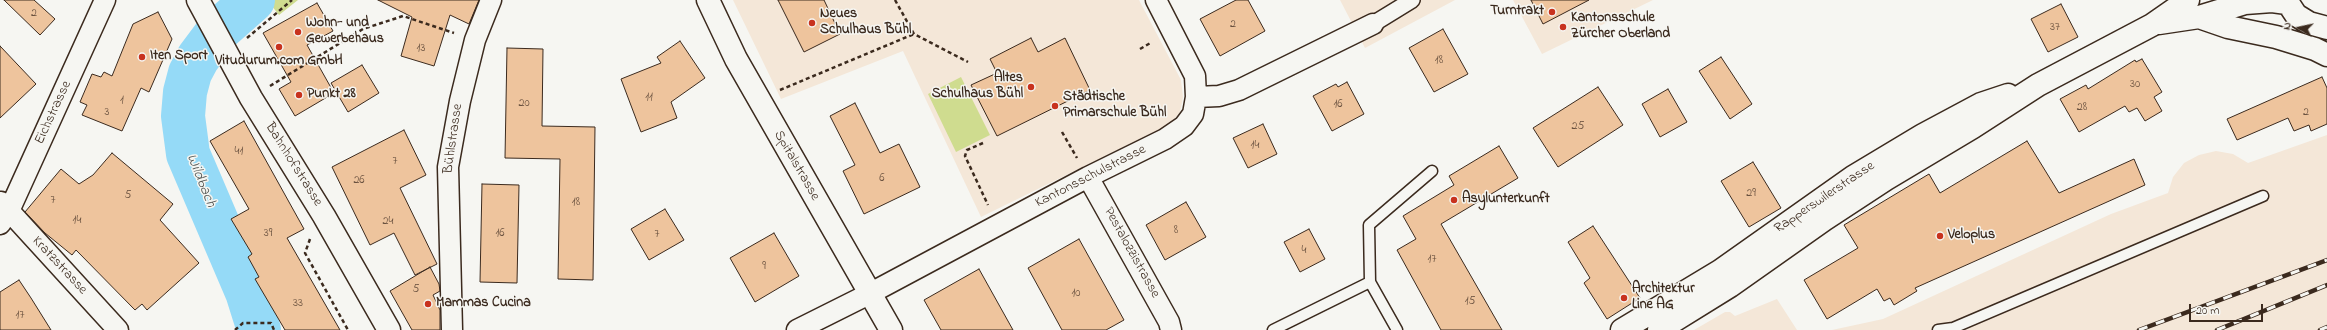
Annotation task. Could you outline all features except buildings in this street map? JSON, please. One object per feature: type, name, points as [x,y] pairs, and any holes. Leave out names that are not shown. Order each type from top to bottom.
[{"type":"main road","name":"Spitalstrasse","points":[[708,0],[736,59],[758,100],[891,330]]},
{"type":"main road","name":"Rapperswilerstrasse","points":[[1659,330],[1730,286],[1880,183],[1973,128],[2038,85],[2152,25],[2194,8],[2286,1]]},
{"type":"main road","points":[[2286,1],[2296,15],[2309,23],[2327,28]]},
{"type":"main road","name":"Bahnhofstrasse","points":[[202,8],[251,98],[335,235],[389,330]]},
{"type":"main road","points":[[2194,8],[2228,27],[2276,37],[2315,49],[2327,55]]},
{"type":"main road","name":"Rapperswilerstrasse","points":[[1622,330],[1720,271],[1853,177],[1923,135],[1981,104],[2038,85]]},
{"type":"street","name":"Eichstrasse","points":[[3,212],[105,0]]},
{"type":"street","name":"Bühlstrasse","points":[[452,330],[448,167],[460,101],[475,40],[491,0]]},
{"type":"street","name":"Kantonsschulstrasse","points":[[797,330],[869,294],[1088,177],[1165,139],[1184,126],[1193,114],[1196,97],[1195,76],[1156,0]]},
{"type":"street","points":[[1196,97],[1219,96],[1239,90],[1373,24],[1412,0]]},
{"type":"street","name":"Pestalozzistrasse","points":[[1088,177],[1169,322],[1171,330]]},
{"type":"street","name":"Kratzstrasse","points":[[3,212],[118,330]]},
{"type":"lane","points":[[1397,330],[1370,282],[1369,225],[1432,171]]},
{"type":"lane","points":[[1938,330],[1953,328],[2264,196]]},
{"type":"lane","points":[[1273,330],[1370,282]]},
{"type":"path","points":[[247,38],[292,0]]},
{"type":"path","points":[[895,0],[914,34],[968,62]]},
{"type":"path","points":[[251,98],[363,29],[403,16],[475,40]]},
{"type":"path","points":[[758,100],[914,34]]},
{"type":"path","points":[[1062,132],[1088,177]]},
{"type":"path","points":[[983,143],[968,150],[965,156],[998,226]]},
{"type":"path","points":[[312,234],[304,252],[348,330]]},
{"type":"path","points":[[235,330],[243,323],[271,323],[274,330]]},
{"type":"shaded area","name":"Städtische Primarschule Bühl","points":[[733,0],[1139,0],[1181,80],[1183,97],[1180,112],[1170,124],[981,217],[903,51],[781,99]]},
{"type":"shaded area","points":[[1340,0],[1455,0],[1365,48]]},
{"type":"shaded area","name":"Kantonsschule Zürcher Oberland","points":[[1513,0],[1653,0],[1542,54]]},
{"type":"shaded area","points":[[2327,135],[2327,330],[1832,330],[1883,319],[2111,214],[2168,193],[2173,177],[2184,163],[2199,155],[2216,151],[2233,154],[2248,163]]},
{"type":"shaded area","points":[[1777,299],[1797,330],[1694,330],[1725,312],[1730,312],[1735,316]]},
{"type":"green space","points":[[267,0],[298,0],[279,15]]},
{"type":"green space","points":[[961,77],[990,135],[956,152],[928,94]]},
{"type":"waterway","name":"Wildbach","points":[[253,0],[219,30],[198,58],[190,73],[185,92],[183,116],[188,154],[247,292],[259,330]]},
{"type":"railway","points":[[2139,330],[2327,260]]},
{"type":"railway","points":[[2217,330],[2327,285]]},
{"type":"railway","points":[[2320,330],[2327,327]]},
{"type":"place","name":"Turntrakt","points":[[1552,12]]},
{"type":"place","name":"Neues Schulhaus Bühl","points":[[812,23]]},
{"type":"place","name":"Kantonsschule Zürcher Oberland","points":[[1563,27]]},
{"type":"place","name":"Wohn- und Gewerbehaus","points":[[298,32]]},
{"type":"place","name":"Vitudurum.com GmbH","points":[[279,47]]},
{"type":"place","name":"Iten Sport","points":[[142,57]]},
{"type":"place","name":"Altes Schulhaus Bühl","points":[[1031,87]]},
{"type":"place","name":"Punkt 28","points":[[299,95]]},
{"type":"place","name":"Städtische Primarschule Bühl","points":[[1055,106]]},
{"type":"place","name":"Asylunterkunft","points":[[1454,200]]},
{"type":"place","name":"Veloplus","points":[[1940,236]]},
{"type":"place","name":"Architektur Line AG","points":[[1624,298]]},
{"type":"place","name":"Mammas Cucina","points":[[428,304]]}]
